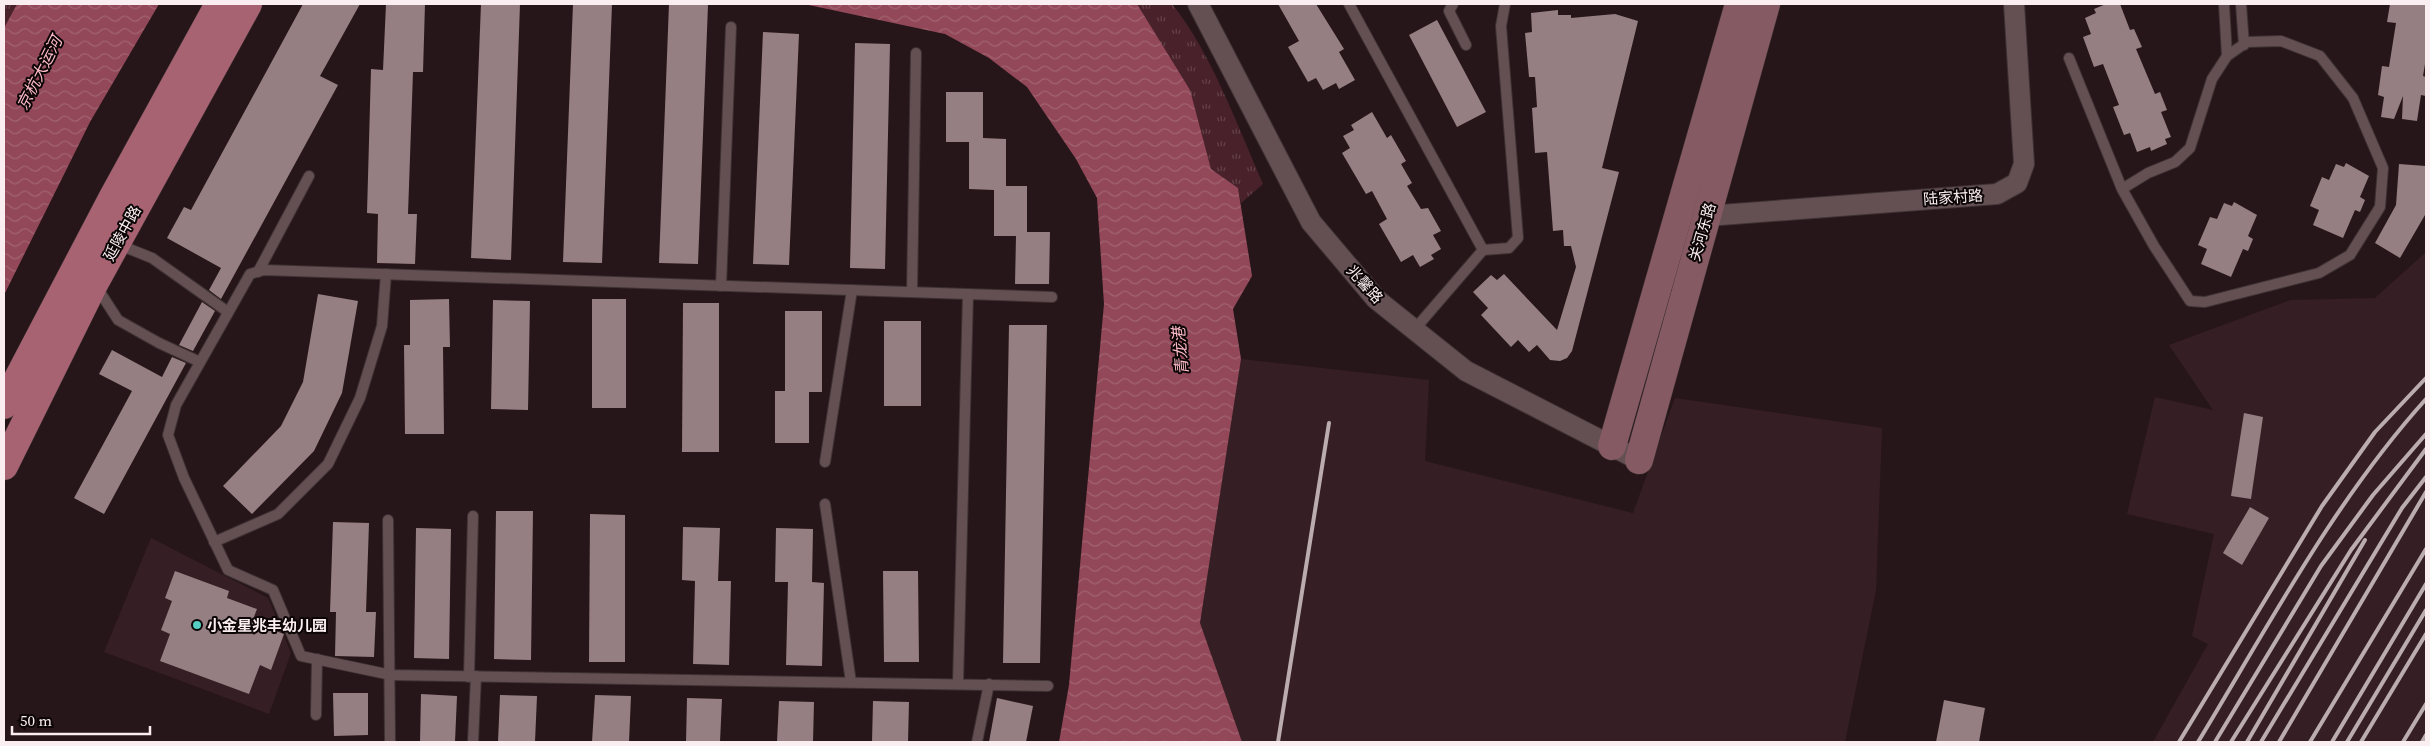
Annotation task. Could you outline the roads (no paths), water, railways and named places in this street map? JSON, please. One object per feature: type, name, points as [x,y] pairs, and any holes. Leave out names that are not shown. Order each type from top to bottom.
[{"type":"main road","points":[[98,255],[93,210],[202,4]]},
{"type":"main road","name":"延陵中路","points":[[4,466],[98,255],[219,4]]},
{"type":"main road","name":"延陵中路","points":[[4,405],[98,255],[248,4]]},
{"type":"main road","name":"关河东路","points":[[1612,446],[1739,4]]},
{"type":"main road","name":"关河东路","points":[[1638,460],[1766,4]]},
{"type":"street","name":"兆馨路","points":[[1198,4],[1311,222],[1376,299],[1466,371],[1638,460]]},
{"type":"street","name":"陆家村路","points":[[1707,216],[1997,194],[2017,183],[2024,164],[2014,4]]},
{"type":"lane","points":[[1349,4],[1483,250]]},
{"type":"lane","points":[[1453,4],[1450,11],[1466,45]]},
{"type":"lane","points":[[1414,330],[1483,250],[1509,248],[1518,238],[1501,26],[1505,4]]},
{"type":"lane","points":[[2224,4],[2227,56]]},
{"type":"lane","points":[[2242,4],[2244,45]]},
{"type":"lane","points":[[721,286],[731,26]]},
{"type":"lane","points":[[2069,58],[2122,189],[2154,246],[2190,301],[2205,302],[2319,273],[2350,255],[2380,207],[2383,168],[2353,98],[2320,56],[2281,41],[2247,42],[2227,56],[2212,79],[2190,148],[2175,162],[2148,173],[2122,189]]},
{"type":"lane","points":[[912,292],[916,53]]},
{"type":"lane","points":[[258,272],[309,176]]},
{"type":"lane","points":[[200,362],[159,343],[118,320],[98,255],[152,258],[228,312]]},
{"type":"lane","points":[[1048,686],[390,675],[301,656],[273,590],[228,570],[184,478],[168,435],[176,405],[250,274],[264,270],[1052,297]]},
{"type":"lane","points":[[214,542],[278,514],[328,464],[360,398],[382,326],[386,274]]},
{"type":"lane","points":[[826,462],[852,290]]},
{"type":"lane","points":[[958,684],[968,294]]},
{"type":"lane","points":[[825,504],[850,682]]},
{"type":"lane","points":[[473,516],[473,742]]},
{"type":"lane","points":[[388,520],[390,742]]},
{"type":"lane","points":[[316,715],[317,659]]},
{"type":"lane","points":[[977,742],[989,684]]},
{"type":"water","name":"京杭大运河","points":[[17,4],[159,4],[90,122],[4,295],[4,28]]},
{"type":"water","name":"青龙港","points":[[804,4],[1137,4],[1190,90],[1211,169],[1238,188],[1252,276],[1233,309],[1241,359],[1200,623],[1242,742],[1059,742],[1069,685],[1104,304],[1097,198],[1076,159],[1027,87],[989,58],[945,34]]},
{"type":"railway","points":[[2179,742],[2322,506],[2375,432],[2426,378]]},
{"type":"railway","points":[[2198,742],[2277,609],[2332,522],[2393,438],[2426,399]]},
{"type":"railway","points":[[1278,742],[1329,423]]},
{"type":"railway","points":[[2215,742],[2321,566],[2373,495],[2426,434]]},
{"type":"railway","points":[[2231,742],[2351,550],[2426,449]]},
{"type":"railway","points":[[2261,742],[2402,508],[2426,477]]},
{"type":"railway","points":[[2279,742],[2426,492]]},
{"type":"railway","points":[[2247,742],[2365,540]]},
{"type":"railway","points":[[2310,742],[2426,549]]},
{"type":"railway","points":[[2332,742],[2426,584]]},
{"type":"railway","points":[[2347,742],[2426,610]]},
{"type":"railway","points":[[2361,742],[2426,634]]},
{"type":"railway","points":[[2403,742],[2426,704]]},
{"type":"railway","points":[[2422,742],[2426,735]]},
{"type":"place","name":"小金星兆丰幼儿园","points":[[197,625]]}]
